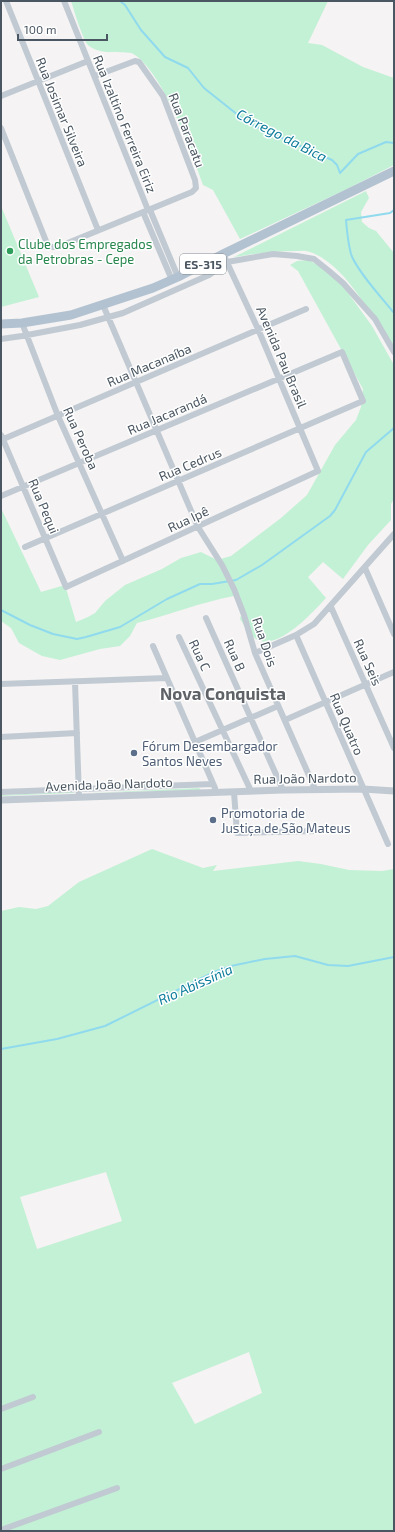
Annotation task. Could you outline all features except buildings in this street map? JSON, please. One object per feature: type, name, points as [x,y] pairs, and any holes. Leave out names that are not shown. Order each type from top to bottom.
[{"type":"main road","name":"ES-315","points":[[1,324],[71,315],[175,279],[225,258],[394,171]]},
{"type":"street","name":"Rua Josimar Silveira","points":[[6,1],[98,230]]},
{"type":"street","name":"Rua Izaltino Ferreira Eiriz","points":[[64,1],[175,279]]},
{"type":"street","points":[[1,96],[88,61]]},
{"type":"street","name":"Rua Paracatu","points":[[94,76],[135,61],[139,62],[163,96],[196,188],[192,192],[147,211]]},
{"type":"street","points":[[1,128],[48,246],[58,247],[147,211]]},
{"type":"street","points":[[1,338],[27,336],[80,326],[123,313],[209,275],[225,258],[274,254],[314,259],[343,283],[375,319],[394,352]]},
{"type":"street","name":"Avenida Pau Brasil","points":[[225,258],[258,329],[318,471]]},
{"type":"street","points":[[103,305],[198,527]]},
{"type":"street","name":"Rua Macanaíba","points":[[2,438],[58,416],[306,309]]},
{"type":"street","name":"Rua Peroba","points":[[22,322],[58,416],[123,561]]},
{"type":"street","name":"Rua Jacarandá","points":[[1,496],[342,352],[363,401]]},
{"type":"street","name":"Rua Cedrus","points":[[25,547],[363,401]]},
{"type":"street","name":"Rua Pequi","points":[[2,438],[66,587]]},
{"type":"street","name":"Rua Ipê","points":[[66,587],[318,471]]},
{"type":"street","name":"Rua Dois","points":[[198,527],[222,565],[234,589],[244,615],[255,653],[315,789]]},
{"type":"street","points":[[255,653],[296,635],[314,624],[366,568],[394,534]]},
{"type":"street","points":[[366,568],[394,634]]},
{"type":"street","name":"Rua Seis","points":[[331,607],[394,748]]},
{"type":"street","name":"Rua B","points":[[206,618],[283,790]]},
{"type":"street","name":"Rua Quatro","points":[[296,635],[388,844]]},
{"type":"street","name":"Rua C","points":[[179,637],[251,791]]},
{"type":"street","points":[[153,646],[217,793]]},
{"type":"street","points":[[285,720],[394,672]]},
{"type":"street","points":[[1,684],[167,678]]},
{"type":"street","points":[[75,682],[79,797]]},
{"type":"street","points":[[195,742],[278,706]]},
{"type":"street","points":[[1,737],[76,733]]},
{"type":"street","name":"Avenida João Nardoto","points":[[1,792],[213,784]]},
{"type":"street","name":"Rua João Nardoto","points":[[217,793],[315,789],[363,789],[394,791]]},
{"type":"street","points":[[234,792],[237,834],[315,831]]},
{"type":"street","name":"Avenida João Nardoto","points":[[1,800],[217,793]]},
{"type":"street","points":[[1,1409],[33,1397]]},
{"type":"street","points":[[1,1469],[99,1432]]},
{"type":"street","points":[[1,1530],[117,1488]]},
{"type":"green space","points":[[71,1],[328,1],[308,43],[322,45],[363,67],[394,78],[394,165],[347,189],[240,239],[213,190],[203,185],[178,120],[170,103],[152,73],[143,62],[133,54],[126,52],[104,52],[89,46],[81,32]]},
{"type":"green space","points":[[366,191],[369,198],[361,212],[362,222],[369,228],[376,231],[394,253],[394,353],[369,310],[358,295],[336,268],[323,258],[306,251],[272,252],[234,257]]},
{"type":"green space","name":"Clube dos Empregados da Petrobras - Cepe","points":[[1,206],[39,297],[1,307]]},
{"type":"green space","points":[[308,260],[324,268],[343,286],[372,326],[394,365],[394,499],[391,504],[391,520],[368,545],[343,579],[323,562],[308,577],[326,598],[295,628],[276,640],[266,642],[258,640],[252,636],[240,619],[242,612],[234,596],[137,623],[130,636],[120,646],[100,649],[60,660],[42,656],[19,643],[11,628],[1,621],[1,508],[41,592],[65,585],[76,622],[95,613],[105,601],[125,585],[162,569],[181,558],[201,552],[217,560],[231,556],[281,518],[307,495],[335,445],[356,420],[361,407],[363,389],[298,271],[290,265],[297,261]]},
{"type":"green space","points":[[199,788],[201,790],[90,793]]},
{"type":"green space","points":[[74,792],[73,793],[1,796],[1,795]]},
{"type":"green space","points":[[152,849],[203,868],[217,865],[213,871],[298,861],[349,870],[382,871],[394,869],[394,1531],[1,1531],[1,911],[19,907],[36,909],[48,906],[79,882]],"holes":[[[106,1172],[122,1221],[37,1249],[20,1197]],[[249,1352],[262,1393],[195,1424],[172,1383]]]},
{"type":"waterway","name":"Córrego da Bica","points":[[120,1],[125,5],[141,30],[165,57],[188,68],[204,88],[248,123],[332,160],[337,165],[340,173],[358,154],[386,142],[394,143]]},
{"type":"waterway","name":"Córrego da Bica","points":[[394,210],[390,213],[346,220],[349,246],[354,261],[364,276],[394,313]]},
{"type":"waterway","points":[[1,610],[30,625],[53,634],[77,639],[120,627],[167,599],[200,584],[212,584],[236,580],[262,565],[330,516],[335,510],[366,452],[394,428]]},
{"type":"waterway","name":"Rio Abissínia","points":[[1,1049],[57,1039],[105,1026],[214,972],[231,966],[265,959],[295,956],[328,965],[348,966],[394,957]]},
{"type":"place","name":"Clube dos Empregados da Petrobras - Cepe","points":[[10,251]]},
{"type":"place","name":"Fórum Desembargador Santos Neves","points":[[134,753]]},
{"type":"place","name":"Promotoria de Justiça de São Mateus","points":[[213,820]]},
{"type":"district","name":"Nova Conquista","points":[[223,693]]}]
